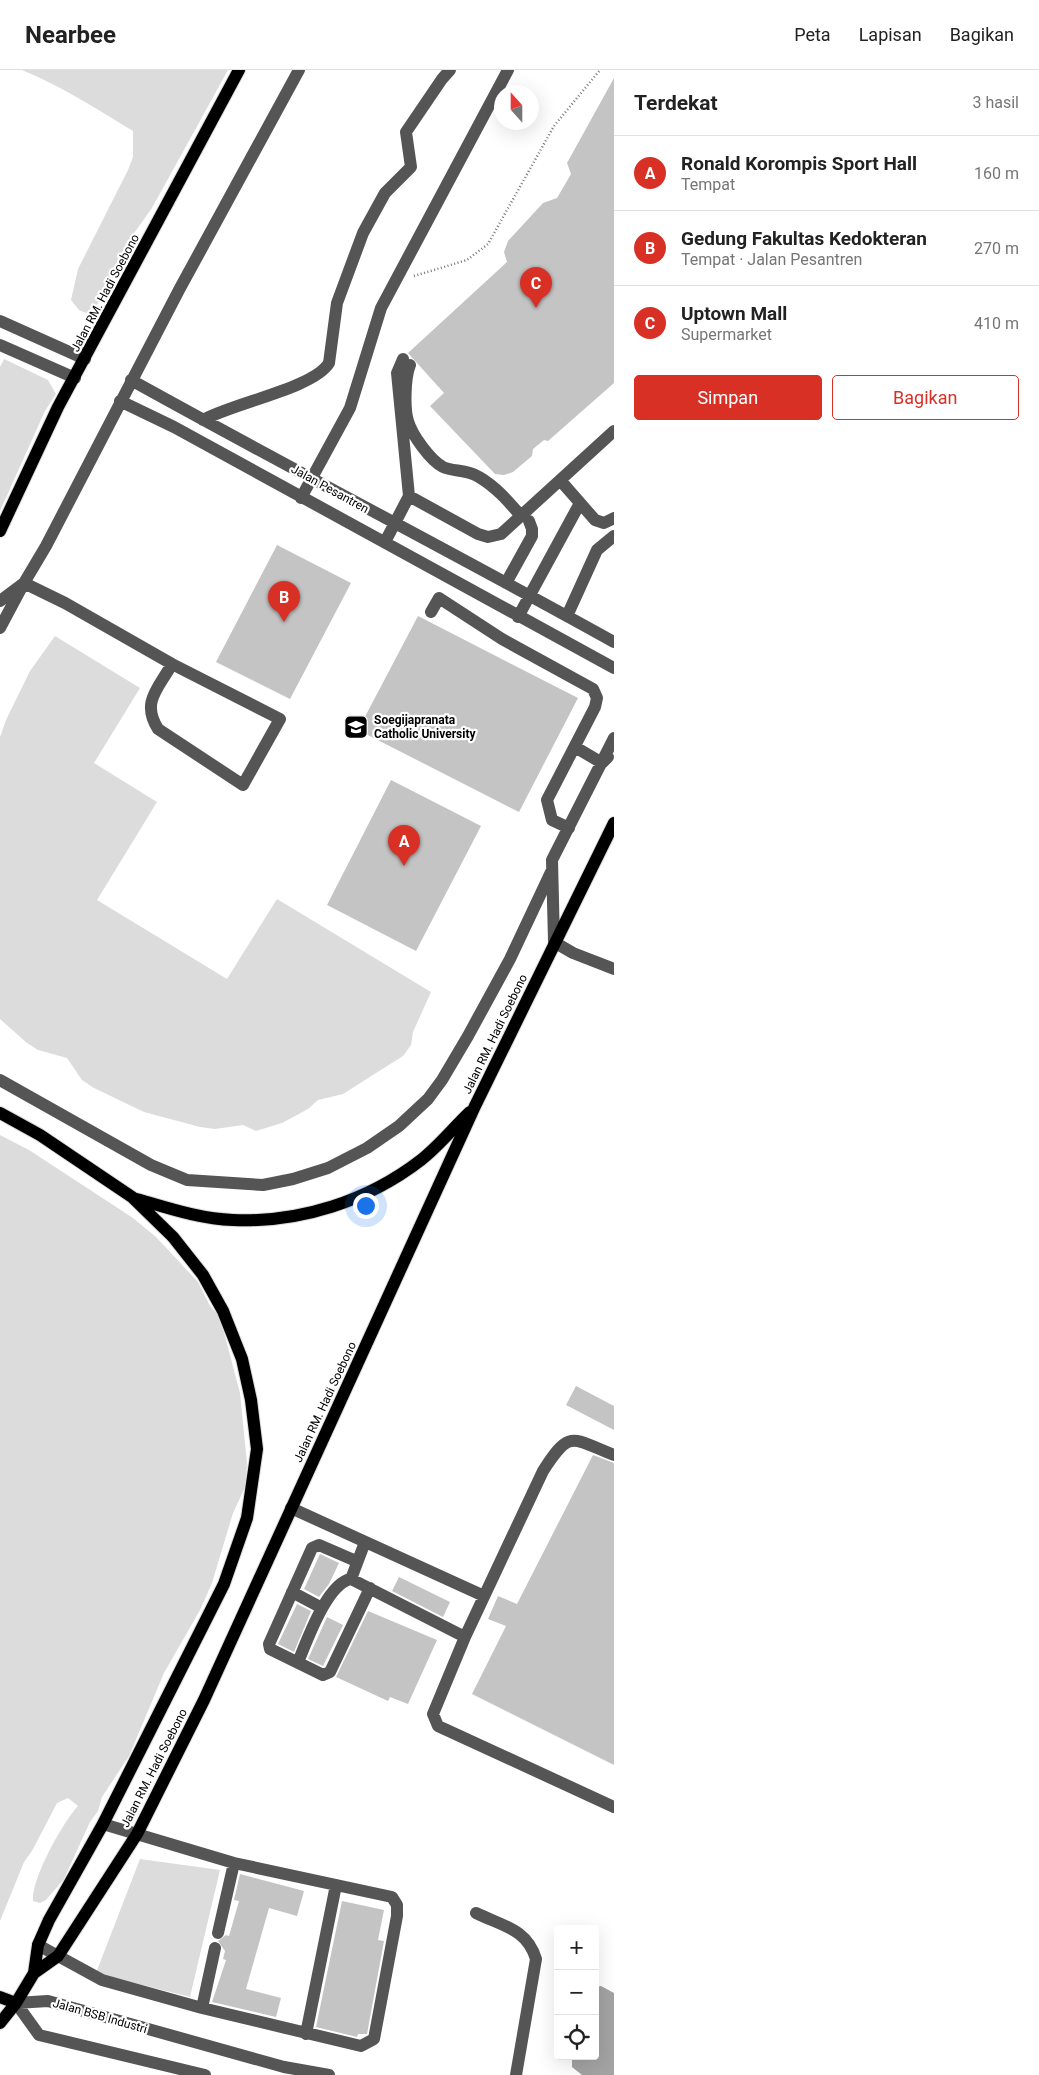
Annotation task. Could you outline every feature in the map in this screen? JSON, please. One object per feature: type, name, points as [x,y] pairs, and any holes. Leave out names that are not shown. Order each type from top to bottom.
[{"type":"main road","name":"Jalan RM. Hadi Soebono","points":[[0,531],[58,407],[239,70]]},
{"type":"main road","name":"Jalan RM. Hadi Soebono","points":[[0,2023],[16,2003],[34,1974],[58,1956],[137,1834],[204,1700],[475,1106],[614,823]]},
{"type":"main road","points":[[132,1198],[191,1214],[232,1220],[272,1219],[334,1207],[373,1190],[421,1160],[475,1106]]},
{"type":"main road","name":"Jalan RM. Hadi Soebono","points":[[0,1113],[40,1136],[132,1198],[179,1244],[203,1274],[223,1311],[242,1359],[251,1400],[256,1449],[247,1518],[224,1584],[103,1824],[49,1920],[38,1945],[34,1974]]},
{"type":"main road","points":[[0,1997],[16,2003]]},
{"type":"street","points":[[0,628],[46,546],[131,380],[299,70]]},
{"type":"street","points":[[203,420],[219,412],[303,382],[324,370],[329,363],[336,303],[363,233],[385,193],[411,167],[406,132],[442,78],[450,70]]},
{"type":"street","points":[[301,498],[350,408],[381,308],[508,70]]},
{"type":"street","points":[[0,321],[85,359]]},
{"type":"street","points":[[0,345],[75,378]]},
{"type":"street","points":[[385,542],[409,496],[396,373],[407,362],[408,421],[414,433],[438,463],[444,467],[460,469],[477,475],[499,491],[525,518],[532,529],[532,536],[506,583]]},
{"type":"street","name":"Jalan Pesantren","points":[[131,380],[614,642]]},
{"type":"street","name":"Jalan Pesantren","points":[[120,401],[174,427],[614,668]]},
{"type":"street","points":[[409,496],[478,534],[488,537],[501,534],[525,518],[560,480],[614,431]]},
{"type":"street","points":[[560,480],[595,520],[604,523],[614,518]]},
{"type":"street","points":[[518,617],[580,503]]},
{"type":"street","points":[[566,616],[597,550],[612,541]]},
{"type":"street","points":[[0,601],[24,583]]},
{"type":"street","points":[[24,583],[65,602],[172,664],[280,720],[243,785],[158,729],[153,722],[149,714],[150,706],[172,664]]},
{"type":"street","points":[[430,612],[439,598],[502,639],[593,689],[597,698],[595,707],[546,800],[552,820],[569,828]]},
{"type":"street","points":[[614,738],[552,860],[551,872],[554,889],[554,942],[573,953],[614,968]]},
{"type":"street","points":[[575,747],[602,763]]},
{"type":"street","points":[[602,763],[614,750]]},
{"type":"street","points":[[0,1080],[151,1165],[187,1180],[264,1185],[328,1168],[367,1148],[391,1132],[428,1099],[442,1080],[468,1036],[510,959],[551,872]]},
{"type":"street","points":[[614,1455],[574,1440],[565,1441],[558,1448],[543,1471],[484,1596],[433,1714],[438,1726],[614,1807]]},
{"type":"street","points":[[291,1508],[484,1596]]},
{"type":"street","points":[[350,1579],[365,1542]]},
{"type":"street","points":[[356,1561],[319,1545],[314,1546],[269,1647],[271,1650],[322,1675],[330,1672],[370,1588]]},
{"type":"street","points":[[298,1662],[322,1608],[337,1586],[344,1580],[350,1579],[465,1637]]},
{"type":"street","points":[[292,1592],[322,1608]]},
{"type":"street","points":[[38,1945],[102,1980],[306,2034],[361,2046],[371,2042],[376,2030],[398,1916],[397,1905],[392,1898],[234,1863],[103,1824]]},
{"type":"street","points":[[218,1933],[234,1863]]},
{"type":"street","points":[[306,2034],[336,1885]]},
{"type":"street","points":[[476,1914],[525,1936],[532,1946],[536,1959],[516,2075]]},
{"type":"street","points":[[202,2008],[215,1948]]},
{"type":"street","name":"Jalan BSB Industri","points":[[16,2003],[48,2001],[284,2067],[328,2075]]},
{"type":"street","points":[[16,2003],[39,2035],[205,2075]]},
{"type":"path","points":[[395,281],[467,260],[488,244],[554,126],[600,70]]},
{"type":"shaded area","points":[[22,70],[228,70],[152,208],[127,243],[125,256],[110,290],[92,310],[86,313],[79,310],[71,300],[78,269],[128,170],[133,157],[133,131],[65,91]]},
{"type":"shaded area","points":[[4,359],[48,380],[56,394],[45,411],[0,511],[0,367]]},
{"type":"shaded area","points":[[55,636],[140,688],[94,763],[157,802],[97,900],[227,979],[277,899],[431,992],[413,1032],[411,1045],[403,1056],[343,1094],[318,1100],[308,1109],[282,1123],[256,1131],[243,1125],[215,1129],[200,1127],[144,1112],[94,1088],[82,1080],[67,1058],[38,1050],[27,1043],[0,1019],[0,737],[6,720],[30,671]]},
{"type":"shaded area","points":[[0,1135],[29,1150],[133,1218],[156,1237],[198,1282],[210,1306],[220,1317],[240,1393],[247,1463],[246,1485],[233,1513],[212,1583],[200,1610],[164,1673],[129,1756],[102,1797],[98,1811],[90,1822],[64,1879],[46,1900],[40,1903],[33,1901],[42,1865],[64,1824],[78,1806],[68,1798],[57,1803],[32,1851],[24,1862],[0,1921]]},
{"type":"shaded area","points":[[140,1859],[220,1870],[190,1997],[96,1973]]},
{"type":"shaded area","points":[[599,1986],[614,1993],[614,2075],[582,2075],[572,2067],[572,2060],[599,2060]]},
{"type":"building","points":[[614,78],[614,383],[548,441],[544,440],[533,449],[532,456],[513,472],[504,475],[495,474],[430,406],[444,393],[408,353],[507,262],[504,252],[508,241],[543,203],[557,198],[571,174],[567,163]]},
{"type":"building","points":[[277,545],[351,583],[290,699],[216,662]]},
{"type":"building","points":[[418,616],[578,698],[519,812],[358,730]]},
{"type":"building","points":[[391,780],[481,826],[416,951],[327,905]]},
{"type":"building","points":[[576,1386],[614,1406],[614,1430],[566,1405]]},
{"type":"building","points":[[593,1455],[614,1463],[614,1765],[472,1694],[506,1626],[488,1619],[498,1596],[517,1604]]},
{"type":"building","points":[[320,1554],[339,1563],[329,1584],[319,1597],[304,1589]]},
{"type":"building","points":[[399,1577],[450,1602],[443,1617],[392,1591]]},
{"type":"building","points":[[297,1604],[311,1611],[294,1652],[278,1644]]},
{"type":"building","points":[[368,1611],[437,1640],[408,1704],[390,1697],[388,1701],[336,1677]]},
{"type":"building","points":[[327,1617],[343,1625],[323,1666],[308,1659]]},
{"type":"building","points":[[240,1874],[304,1891],[297,1916],[269,1908],[246,1989],[281,1998],[276,2017],[212,2002],[226,1960],[223,1959],[225,1951],[218,1941],[226,1935],[229,1936],[239,1901],[234,1900]]},
{"type":"building","points":[[342,1901],[384,1910],[378,1940],[384,1941],[367,2034],[358,2034],[357,2037],[316,2027]]},
{"type":"place","name":"Uptown Mall","points":[[536,308]]},
{"type":"place","name":"Gedung Fakultas Kedokteran","points":[[284,622]]},
{"type":"place","name":"Soegijapranata Catholic University","points":[[356,727]]},
{"type":"place","name":"Ronald Korompis Sport Hall","points":[[404,866]]}]
